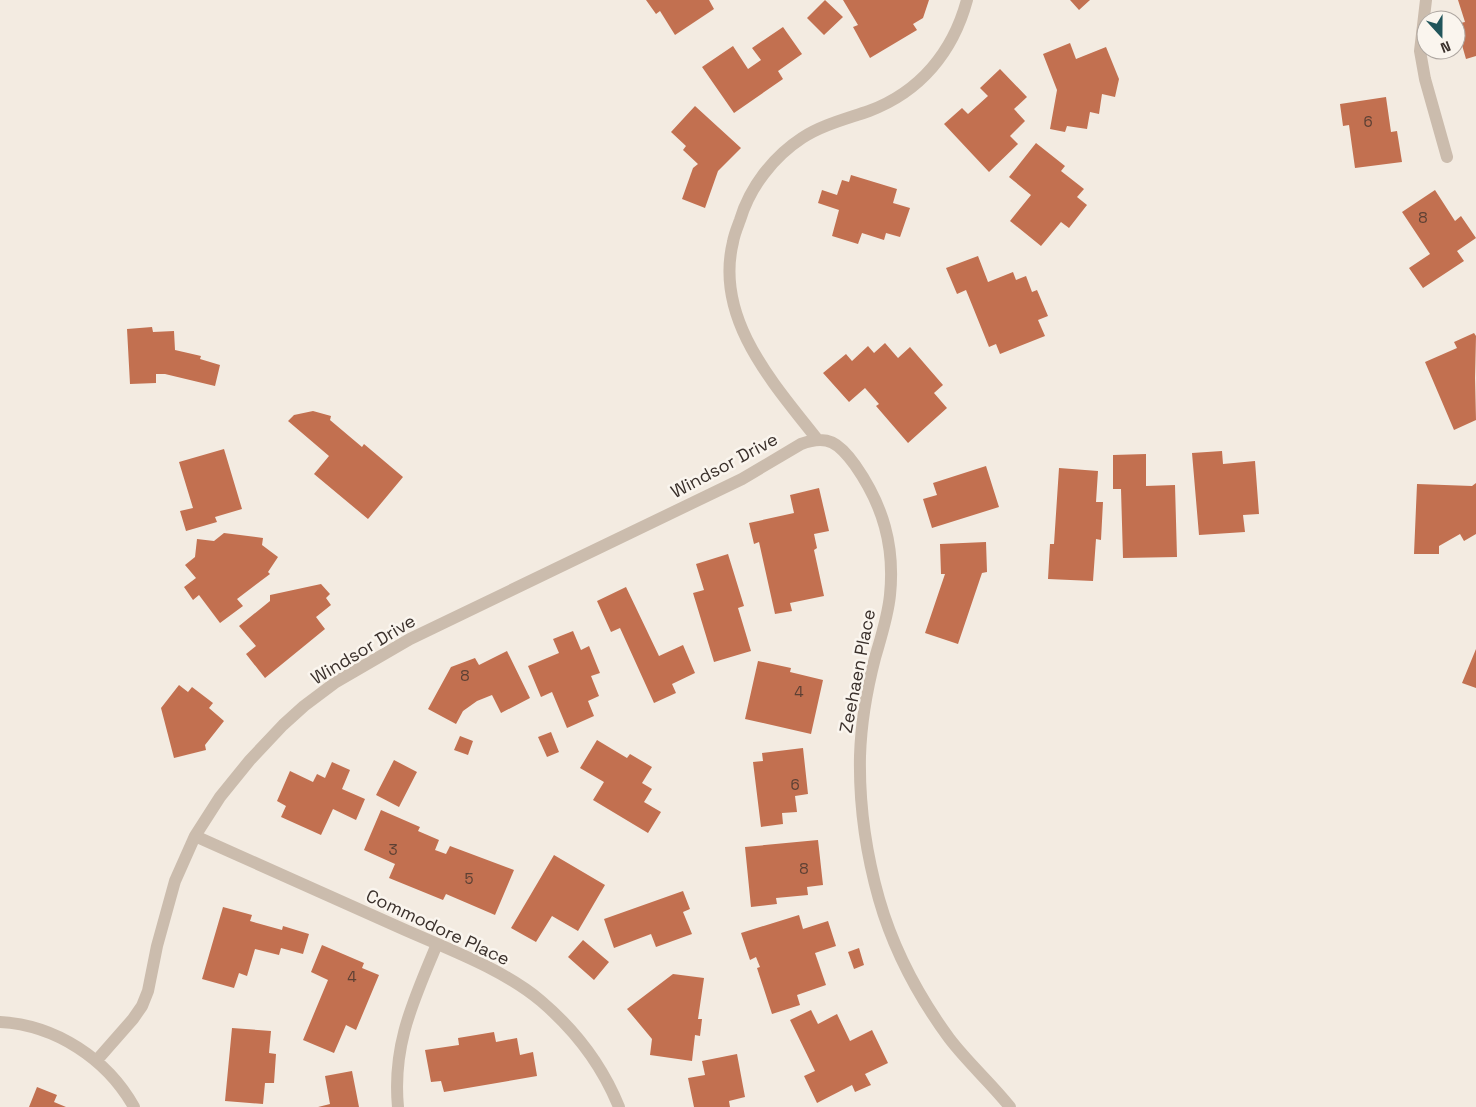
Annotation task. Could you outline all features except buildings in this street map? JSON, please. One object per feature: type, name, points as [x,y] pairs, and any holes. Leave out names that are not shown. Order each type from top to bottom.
[{"type":"street","points":[[817,439],[778,390],[746,340],[737,316],[731,290],[730,271],[732,243],[743,209],[759,180],[780,156],[803,138],[825,126],[871,110],[898,98],[920,81],[941,57],[956,32],[967,0]]},
{"type":"street","points":[[1426,0],[1420,51],[1425,79],[1446,157]]},
{"type":"street","name":"Windsor Drive","points":[[97,1060],[142,1006],[148,991],[159,937],[175,881],[194,836],[220,797],[250,760],[282,725],[304,706],[336,682],[410,639],[742,480],[801,444],[817,439]]},
{"type":"street","name":"Zeehaen Place","points":[[817,439],[824,439],[839,447],[866,480],[878,504],[885,525],[889,547],[890,595],[865,704],[860,754],[863,825],[879,900],[893,938],[930,1011],[950,1039],[1010,1107]]},
{"type":"street","name":"Commodore Place","points":[[194,836],[436,944],[510,980],[540,1000],[585,1047],[602,1072],[619,1107]]},
{"type":"street","points":[[398,1107],[397,1072],[404,1026],[436,944]]},
{"type":"street","points":[[0,1022],[31,1026],[53,1034],[74,1045],[97,1060],[114,1077],[134,1107]]}]
